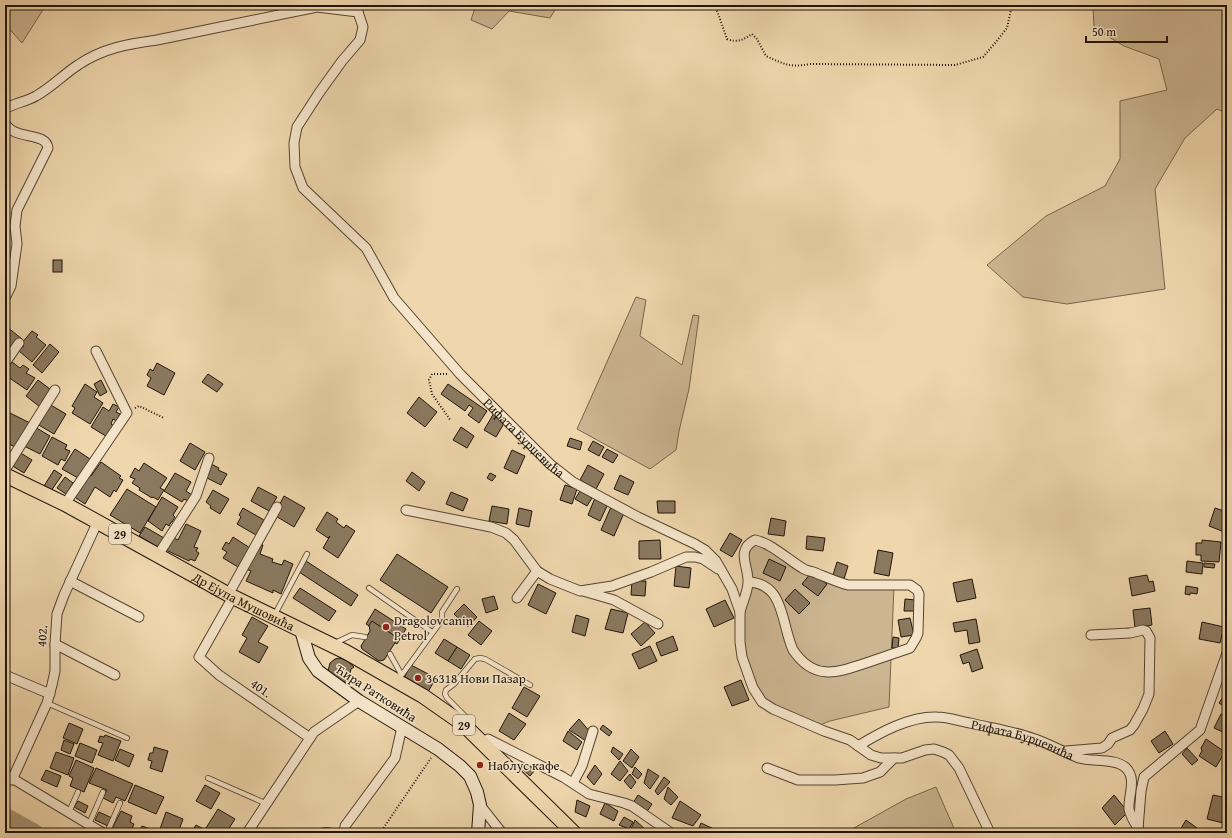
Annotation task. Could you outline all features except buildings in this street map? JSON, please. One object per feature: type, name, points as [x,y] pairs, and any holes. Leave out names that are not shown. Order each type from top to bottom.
[{"type":"main road","name":"Др Ејупа Мушовића","points":[[5,475],[98,521],[230,596],[332,645]]},
{"type":"main road","name":"29","points":[[332,645],[399,677],[485,739],[574,833]]},
{"type":"street","points":[[352,5],[358,12]]},
{"type":"street","points":[[5,110],[10,106],[36,96],[79,64],[106,50],[132,43],[157,40],[317,8],[358,12]]},
{"type":"street","name":"Рифата Бурџевића","points":[[358,12],[363,27],[360,40],[342,61],[297,127],[294,143],[295,167],[303,188],[366,248],[394,298],[460,374],[550,464],[573,482],[638,517],[700,547],[716,561],[732,589],[740,612]]},
{"type":"street","points":[[5,123],[7,127],[15,132],[25,136],[42,138],[47,142],[48,148],[17,210],[15,226],[17,244],[11,286],[5,298]]},
{"type":"street","points":[[5,362],[19,343]]},
{"type":"street","points":[[65,504],[127,413],[96,351]]},
{"type":"street","points":[[5,470],[55,390]]},
{"type":"street","points":[[158,555],[196,496],[209,458]]},
{"type":"street","points":[[230,596],[277,507]]},
{"type":"street","name":"Рифата Бурџевића","points":[[406,510],[491,527],[506,533],[514,540],[537,571],[550,579],[580,590],[612,586],[686,558],[695,557],[716,567],[725,576]]},
{"type":"street","name":"402.","points":[[69,812],[9,777],[47,703],[54,671],[54,644],[57,614],[70,581],[98,521]]},
{"type":"street","name":"Рифата Бурџевића","points":[[748,582],[758,582],[763,584],[775,594],[790,644],[796,656],[813,669],[832,673],[844,671],[910,648],[914,644],[918,633],[919,594],[917,590],[910,585],[848,585],[840,583],[805,570],[774,549],[756,540],[748,545],[744,557],[748,582],[740,612],[740,642],[742,657],[753,688],[762,702],[773,709],[824,731],[850,740],[871,755],[881,758],[902,758],[929,749],[938,750],[948,755],[962,772],[990,833]]},
{"type":"street","points":[[517,598],[537,571]]},
{"type":"street","points":[[70,581],[139,617]]},
{"type":"street","points":[[580,590],[614,600],[658,624]]},
{"type":"street","name":"401.","points":[[230,596],[199,657],[219,675],[310,738]]},
{"type":"street","name":"Ћира Ратковића","points":[[301,630],[309,658],[318,671],[358,701],[438,749],[470,776],[477,792],[480,805],[478,833]]},
{"type":"street","points":[[1065,751],[1106,747],[1112,738],[1130,730],[1143,709],[1149,694],[1150,638],[1146,632],[1143,630],[1130,633],[1091,635]]},
{"type":"street","points":[[54,644],[115,675]]},
{"type":"street","name":"Рифата Бурџевића","points":[[1140,831],[1141,791],[1144,778],[1200,730],[1227,653]]},
{"type":"street","points":[[5,675],[50,694]]},
{"type":"street","points":[[247,833],[314,732],[358,701]]},
{"type":"street","name":"Рифата Бурџевића","points":[[858,746],[908,722],[937,717],[950,718],[1017,733],[1034,738],[1087,760],[1114,762],[1127,768],[1131,776],[1129,807],[1132,820],[1140,831]]},
{"type":"street","points":[[345,826],[395,758],[402,727]]},
{"type":"street","points":[[573,783],[582,766],[593,731]]},
{"type":"street","points":[[485,739],[573,783],[589,794],[632,806],[671,833]]},
{"type":"street","points":[[768,768],[798,780],[863,778],[880,772],[894,758]]},
{"type":"street","name":"Ћира Ратковића","points":[[480,805],[502,833]]},
{"type":"street","points":[[69,812],[103,833]]},
{"type":"lane","points":[[274,617],[307,554]]},
{"type":"lane","points":[[369,588],[432,632]]},
{"type":"lane","points":[[399,677],[442,620],[442,612],[457,589]]},
{"type":"lane","points":[[332,645],[352,635],[365,637]]},
{"type":"lane","points":[[390,654],[399,677]]},
{"type":"lane","points":[[473,724],[447,698],[445,694],[446,690],[454,684],[475,659],[485,659],[530,685]]},
{"type":"lane","points":[[47,703],[127,738]]},
{"type":"lane","points":[[208,778],[267,804]]},
{"type":"lane","points":[[69,812],[78,792]]},
{"type":"lane","points":[[89,824],[103,792]]},
{"type":"lane","points":[[107,833],[120,803]]},
{"type":"lane","points":[[338,833],[345,826]]},
{"type":"lane","points":[[318,833],[327,830],[335,833]]},
{"type":"path","points":[[715,5],[727,39],[735,42],[752,34],[757,39],[766,56],[781,63],[796,67],[810,64],[955,65],[983,56],[1007,28],[1012,5]]},
{"type":"path","points":[[451,421],[432,394],[429,380],[432,374],[460,374]]},
{"type":"path","points":[[127,413],[139,406],[164,418]]},
{"type":"path","points":[[380,833],[438,749]]},
{"type":"shaded area","points":[[5,5],[46,5],[22,43],[5,24]]},
{"type":"shaded area","points":[[476,5],[558,5],[550,18],[509,11],[492,29],[471,20]]},
{"type":"shaded area","points":[[1093,5],[1227,5],[1227,113],[1217,109],[1185,138],[1155,189],[1165,289],[1067,304],[1023,297],[987,265],[1046,216],[1105,186],[1120,159],[1120,101],[1167,90],[1159,59],[1124,46],[1094,28]]},
{"type":"shaded area","points":[[636,297],[646,300],[640,336],[682,365],[693,315],[699,316],[689,389],[676,450],[650,469],[577,429]]},
{"type":"shaded area","points":[[755,540],[840,583],[894,586],[889,707],[830,721],[815,727],[762,702],[740,642],[748,582],[746,550]]},
{"type":"shaded area","points":[[936,787],[956,833],[845,833],[906,799]]},
{"type":"waterway","points":[[5,817],[34,833]]},
{"type":"place","name":"Dragolovcanin Petrol","points":[[386,627]]},
{"type":"place","name":"36318 Нови Пазар","points":[[418,678]]},
{"type":"place","name":"Наблус кафе","points":[[480,765]]}]
